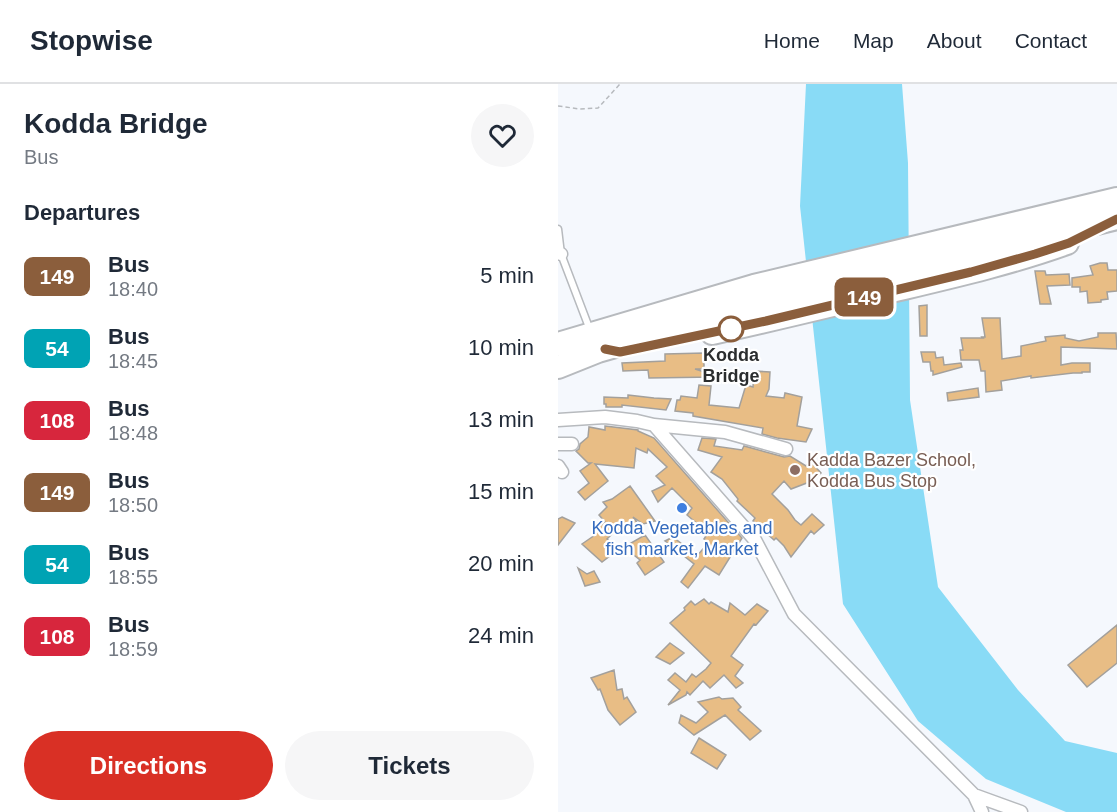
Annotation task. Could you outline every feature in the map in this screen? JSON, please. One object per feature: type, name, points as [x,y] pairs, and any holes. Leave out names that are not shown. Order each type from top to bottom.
[{"type":"highway","points":[[969,253],[1117,199]]},
{"type":"highway","points":[[558,344],[598,341],[1117,219]]},
{"type":"highway","points":[[558,367],[598,341]]},
{"type":"street","points":[[558,420],[605,417],[654,425],[725,432],[786,448]]},
{"type":"street","points":[[654,425],[755,540],[794,614],[974,795],[981,812]]},
{"type":"street","points":[[558,444],[572,444]]},
{"type":"street","points":[[974,795],[1021,812]]},
{"type":"lane","points":[[558,230],[560,253],[598,341]]},
{"type":"path","points":[[558,106],[580,109],[598,108],[620,84]]},
{"type":"water","points":[[806,84],[902,84],[908,163],[910,400],[938,587],[1018,690],[1065,741],[1117,753],[1117,812],[1066,812],[986,779],[918,721],[843,604],[800,206]]},
{"type":"building","points":[[1107,263],[1108,270],[1117,270],[1117,291],[1107,292],[1108,299],[1101,300],[1101,302],[1088,303],[1087,291],[1080,292],[1080,287],[1072,287],[1072,278],[1093,275],[1090,266]]},
{"type":"building","points":[[1035,271],[1045,271],[1046,275],[1069,274],[1070,285],[1047,286],[1051,304],[1040,304]]},
{"type":"building","points":[[927,305],[927,336],[920,336],[919,306]]},
{"type":"building","points":[[982,318],[1000,318],[1002,359],[1021,356],[1021,346],[1046,341],[1045,337],[1065,335],[1065,338],[1079,341],[1098,337],[1098,333],[1116,333],[1117,349],[1061,347],[1061,365],[1090,363],[1090,372],[1031,378],[1031,376],[1001,381],[1002,390],[986,392],[985,371],[981,371],[979,360],[961,360],[960,350],[963,350],[961,338],[985,337]]},
{"type":"building","points":[[921,352],[935,352],[936,358],[943,357],[944,365],[961,363],[962,367],[933,375],[930,362],[923,362]]},
{"type":"building","points":[[704,353],[704,369],[695,369],[714,375],[714,377],[649,378],[648,370],[623,371],[622,363],[665,361],[665,354]]},
{"type":"building","points":[[754,371],[770,372],[769,389],[766,396],[784,398],[785,393],[802,397],[797,426],[812,429],[806,442],[762,434],[763,428],[675,411],[677,400],[680,400],[681,396],[697,398],[699,385],[711,386],[709,405],[739,408],[746,385],[753,387]]},
{"type":"building","points":[[978,388],[979,397],[948,401],[947,393]]},
{"type":"building","points":[[628,395],[671,399],[666,410],[622,405],[622,407],[606,407],[604,404],[604,397],[628,398]]},
{"type":"building","points":[[605,426],[638,430],[654,438],[742,538],[719,575],[705,566],[688,588],[681,582],[694,564],[665,541],[673,537],[697,556],[708,543],[704,539],[708,533],[687,515],[692,508],[672,488],[658,502],[652,491],[665,485],[656,476],[667,467],[648,449],[647,453],[636,448],[634,468],[595,464],[608,481],[585,500],[578,492],[589,483],[580,471],[591,463],[588,463],[576,451],[588,437],[589,427],[605,430]]},
{"type":"building","points":[[702,438],[716,439],[714,446],[742,450],[744,446],[784,457],[790,456],[806,466],[810,461],[821,473],[812,481],[791,489],[784,481],[772,494],[801,525],[812,514],[824,525],[814,534],[811,531],[791,557],[776,538],[774,540],[753,521],[755,518],[737,501],[738,499],[722,479],[711,472],[722,457],[698,450]]},
{"type":"building","points":[[630,486],[655,521],[643,524],[633,517],[639,525],[615,531],[607,539],[619,549],[602,562],[582,544],[595,535],[592,532],[605,522],[599,515],[607,507],[603,502],[612,499]]},
{"type":"building","points":[[562,517],[575,523],[558,545],[558,519]]},
{"type":"building","points":[[645,535],[664,562],[645,575],[637,563],[640,560],[624,547]]},
{"type":"building","points":[[578,568],[587,574],[594,571],[600,582],[585,586]]},
{"type":"building","points":[[704,599],[709,604],[711,602],[728,612],[730,603],[745,615],[757,604],[768,611],[756,625],[754,624],[731,656],[743,665],[735,676],[743,683],[736,688],[724,675],[710,688],[703,681],[690,695],[687,692],[686,695],[668,705],[680,690],[668,680],[675,673],[686,682],[692,674],[696,677],[711,663],[670,623],[685,610],[684,608],[691,601],[695,605]]},
{"type":"building","points":[[1117,625],[1117,663],[1087,687],[1068,665]]},
{"type":"building","points":[[670,643],[684,653],[670,664],[656,657]]},
{"type":"building","points":[[614,670],[617,690],[622,689],[624,699],[627,697],[636,712],[620,725],[608,710],[600,689],[598,690],[591,678]]},
{"type":"building","points":[[719,697],[733,698],[741,707],[738,710],[761,731],[750,740],[725,715],[694,735],[679,723],[681,715],[696,723],[708,712],[698,702]]},
{"type":"building","points":[[699,738],[726,755],[717,769],[691,753]]},
{"type":"bus line","name":"149","points":[[605,349],[620,352],[766,321],[971,272],[1069,243],[1117,219]]},
{"type":"place","name":"Kodda Bridge","points":[[731,329]]},
{"type":"place","name":"Kadda Bazer School, Kodda Bus Stop","points":[[795,470]]},
{"type":"place","name":"Kodda Vegetables and fish market, Market","points":[[682,508]]}]
